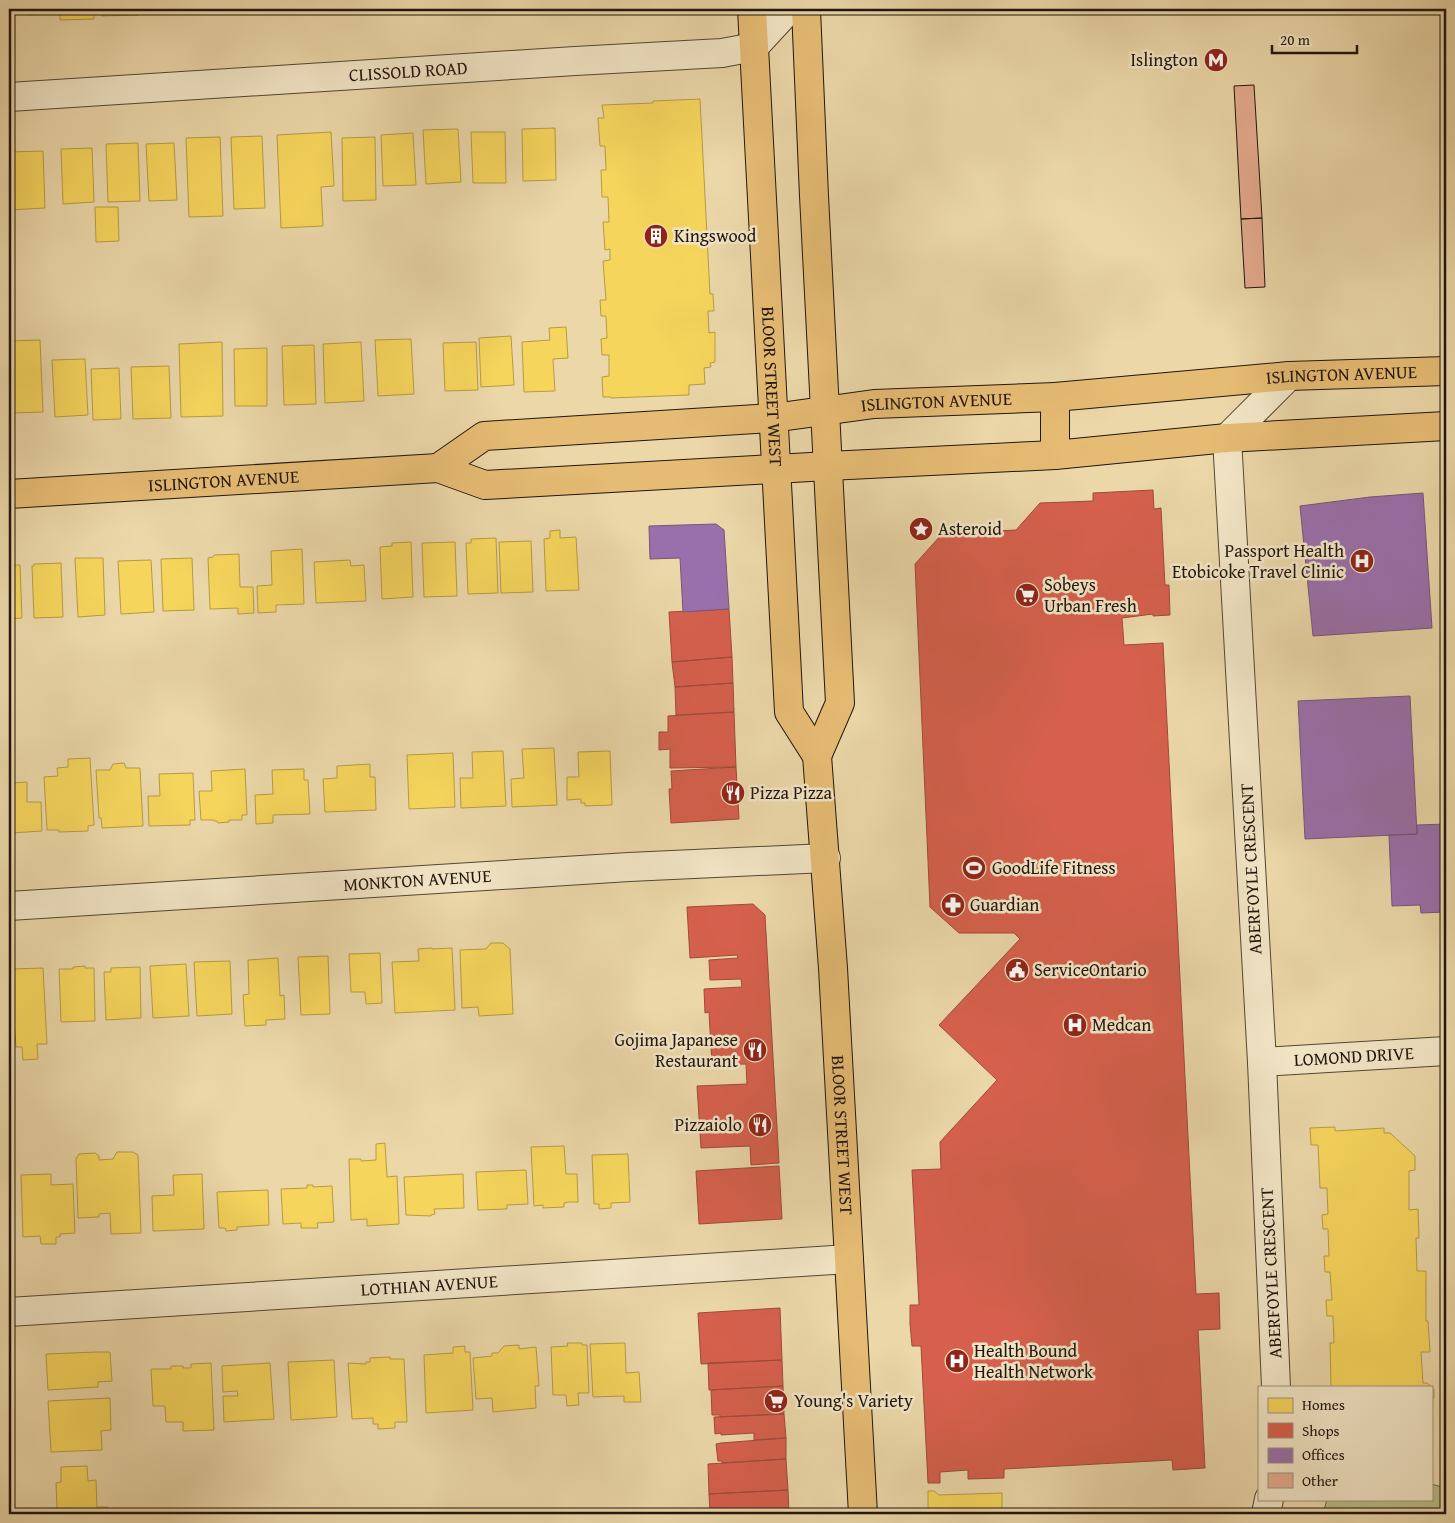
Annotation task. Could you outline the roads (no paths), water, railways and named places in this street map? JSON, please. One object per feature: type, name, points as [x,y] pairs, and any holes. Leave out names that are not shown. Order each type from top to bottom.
[{"type":"main road","name":"BLOOR STREET WEST","points":[[752,9],[789,712],[817,756],[826,858],[863,1514]]},
{"type":"main road","name":"BLOOR STREET WEST","points":[[806,9],[840,703],[817,756]]},
{"type":"main road","name":"ISLINGTON AVENUE","points":[[438,468],[484,436],[773,418],[874,404],[1055,397],[1289,376],[1446,371]]},
{"type":"main road","points":[[1055,397],[1055,455]]},
{"type":"main road","name":"ISLINGTON AVENUE","points":[[9,494],[438,468],[485,485],[776,468],[1055,455],[1227,438],[1446,426]]},
{"type":"street","points":[[754,47],[789,9]]},
{"type":"street","name":"CLISSOLD ROAD","points":[[9,97],[722,53],[754,47]]},
{"type":"street","points":[[1227,438],[1289,376]]},
{"type":"street","name":"ABERFOYLE CRESCENT","points":[[1227,438],[1262,1062],[1276,1386]]},
{"type":"street","name":"MONKTON AVENUE","points":[[9,906],[611,868],[826,858]]},
{"type":"street","name":"LOMOND DRIVE","points":[[1262,1062],[1446,1052]]},
{"type":"street","name":"LOTHIAN AVENUE","points":[[9,1312],[849,1259]]},
{"type":"street","points":[[1266,1514],[1269,1500]]},
{"type":"place","name":"Islington","points":[[1216,60]]},
{"type":"place","name":"Kingswood","points":[[656,236]]},
{"type":"place","name":"Asteroid","points":[[921,529]]},
{"type":"place","name":"Passport Health Etobicoke Travel Clinic","points":[[1362,561]]},
{"type":"place","name":"Sobeys Urban Fresh","points":[[1027,595]]},
{"type":"place","name":"Pizza Pizza","points":[[733,793]]},
{"type":"place","name":"GoodLife Fitness","points":[[974,868]]},
{"type":"place","name":"Guardian","points":[[953,905]]},
{"type":"place","name":"ServiceOntario","points":[[1017,970]]},
{"type":"place","name":"Medcan","points":[[1075,1025]]},
{"type":"place","name":"Gojima Japanese Restaurant","points":[[755,1050]]},
{"type":"place","name":"Pizzaiolo","points":[[760,1125]]},
{"type":"place","name":"Health Bound Health Network","points":[[957,1361]]},
{"type":"place","name":"Young's Variety","points":[[776,1401]]}]
